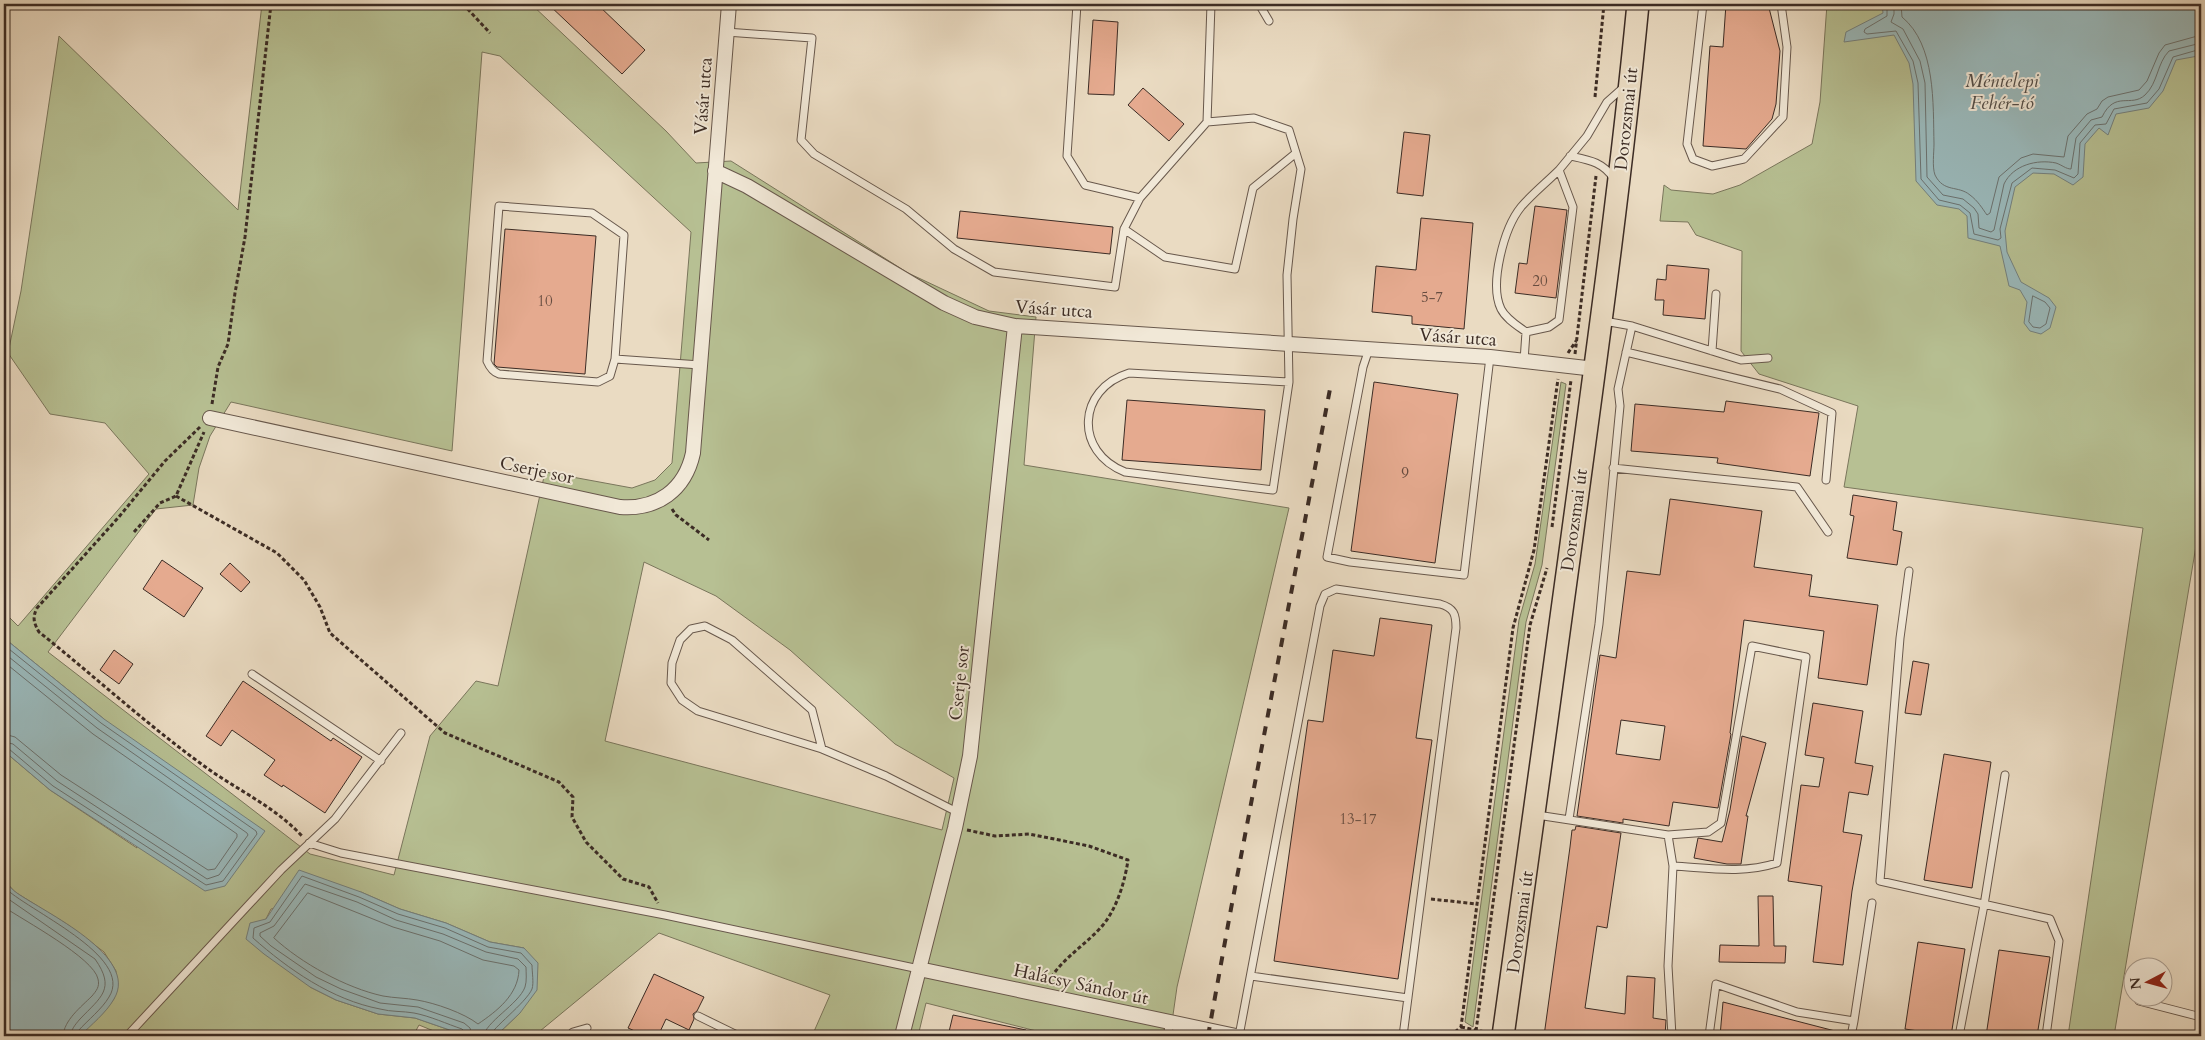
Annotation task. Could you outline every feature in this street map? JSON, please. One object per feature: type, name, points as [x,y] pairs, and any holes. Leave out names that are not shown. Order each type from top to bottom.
[{"type":"main road","name":"Dorozsmai út","points":[[1503,1036],[1595,369],[1631,80],[1638,4]]},
{"type":"street","name":"Vásár utca","points":[[728,4],[716,171],[747,186],[944,303],[975,317],[1015,326],[1289,343],[1490,358],[1595,369]]},
{"type":"street","name":"Cserje sor","points":[[210,418],[620,507],[643,507],[664,498],[680,483],[691,464],[693,453],[716,171]]},
{"type":"street","name":"Cserje sor","points":[[902,1036],[955,828],[970,756],[1015,326]]},
{"type":"street","name":"Halácsy Sándor út","points":[[919,969],[1237,1036]]},
{"type":"lane","points":[[1077,4],[1068,156],[1085,185],[1140,198]]},
{"type":"lane","points":[[726,32],[812,38],[801,140],[814,154],[906,209],[954,249],[994,272],[1115,287],[1124,229],[1140,198],[1207,122],[1211,4]]},
{"type":"lane","points":[[1258,4],[1269,22]]},
{"type":"lane","points":[[1703,4],[1687,144],[1693,160],[1712,166],[1744,159],[1783,117],[1788,47],[1781,4]]},
{"type":"lane","points":[[1526,332],[1508,318],[1500,308],[1497,274],[1499,259],[1510,222],[1521,207],[1559,170],[1587,136],[1607,102],[1631,80]]},
{"type":"lane","points":[[1207,122],[1254,118],[1289,130],[1301,169],[1292,219],[1287,275],[1289,382],[1272,490],[1125,472],[1115,468],[1103,459],[1094,448],[1090,438],[1088,418],[1095,398],[1109,381],[1129,373],[1289,382]]},
{"type":"lane","points":[[1124,229],[1165,257],[1235,269],[1253,188],[1296,153]]},
{"type":"lane","points":[[1570,156],[1598,162],[1608,169],[1618,185]]},
{"type":"lane","points":[[1526,332],[1549,327],[1559,320],[1573,207],[1559,170]]},
{"type":"lane","points":[[499,206],[592,213],[624,235],[615,359],[610,376],[598,382],[494,373],[488,361],[499,206]]},
{"type":"lane","points":[[1712,351],[1716,294]]},
{"type":"lane","points":[[1601,320],[1632,326],[1741,360],[1768,358]]},
{"type":"lane","points":[[1569,819],[1599,624],[1620,406],[1618,389],[1632,326]]},
{"type":"lane","points":[[1524,361],[1526,332]]},
{"type":"lane","points":[[1369,349],[1363,367],[1327,557],[1350,562],[1464,575],[1490,358]]},
{"type":"lane","points":[[1626,352],[1780,389],[1832,412],[1826,480]]},
{"type":"lane","points":[[615,359],[700,364]]},
{"type":"lane","points":[[1613,468],[1797,487],[1828,532]]},
{"type":"lane","points":[[1909,571],[1900,638],[1880,881],[2050,919],[2059,941],[2046,1036]]},
{"type":"lane","points":[[1237,1036],[1251,976],[1320,606],[1325,594],[1336,589],[1440,604],[1449,607],[1456,615],[1456,628],[1403,1036]]},
{"type":"lane","points":[[822,749],[812,710],[732,640],[705,626],[691,629],[680,640],[672,663],[671,683],[682,700],[698,711],[822,749],[886,776],[958,813]]},
{"type":"lane","points":[[1535,814],[1668,835],[1708,832],[1721,823],[1752,646],[1806,657],[1777,862],[1749,870],[1673,866]]},
{"type":"lane","points":[[252,674],[380,761]]},
{"type":"lane","points":[[127,1036],[281,870],[335,818],[401,734]]},
{"type":"lane","points":[[1959,1036],[1984,905],[2005,775]]},
{"type":"lane","points":[[1668,835],[1673,866],[1668,966],[1672,1036]]},
{"type":"lane","points":[[309,843],[351,855],[665,915],[919,969]]},
{"type":"lane","points":[[1852,1036],[1872,903]]},
{"type":"lane","points":[[1251,976],[1408,998]]},
{"type":"lane","points":[[1709,1036],[1716,984],[1798,1012],[1854,1020]]},
{"type":"lane","points":[[2166,1008],[2201,1017]]},
{"type":"lane","points":[[698,1016],[739,1036]]},
{"type":"lane","points":[[1167,1036],[1170,1022]]},
{"type":"lane","points":[[568,1036],[573,1032],[587,1028]]},
{"type":"path","points":[[134,532],[160,503],[176,496],[210,418],[218,367],[228,344],[246,237],[271,4]]},
{"type":"path","points":[[463,4],[490,33]]},
{"type":"path","points":[[1552,530],[1577,338],[1572,346]]},
{"type":"path","points":[[1450,1036],[1462,1027],[1513,628],[1534,550],[1557,380]]},
{"type":"path","points":[[210,418],[165,461],[118,518],[37,608],[33,616],[34,624],[39,632],[200,763],[291,824],[309,843]]},
{"type":"path","points":[[176,496],[277,553],[304,580],[320,607],[330,633],[445,733],[559,782],[573,797],[572,817],[586,842],[623,878],[649,887],[665,915]]},
{"type":"path","points":[[664,498],[676,516],[709,540]]},
{"type":"path","points":[[1476,1030],[1530,626],[1548,558]]},
{"type":"path","points":[[955,828],[995,836],[1029,834],[1089,846],[1128,860],[1125,882],[1104,924],[1051,977],[1041,995]]},
{"type":"path","points":[[1421,899],[1477,904]]},
{"type":"green space","points":[[262,4],[531,4],[666,131],[696,163],[731,161],[908,273],[989,311],[1036,317],[1024,465],[1289,508],[1177,987],[1170,1036],[1056,1036],[926,1003],[918,1036],[812,1036],[830,995],[659,933],[534,1036],[488,1036],[500,1032],[520,1013],[524,948],[490,942],[446,923],[400,909],[361,892],[271,909],[266,919],[310,987],[336,1000],[378,1014],[415,1018],[467,1036],[446,1036],[419,1025],[413,1036],[80,1036],[114,999],[116,971],[104,952],[68,925],[15,892],[4,880],[4,751],[50,790],[137,848],[104,719],[4,638],[4,612],[18,626],[149,474],[105,423],[50,414],[8,353],[21,291],[59,36],[238,210]],"holes":[[[482,52],[500,56],[691,232],[672,463],[655,480],[632,488],[545,472],[498,686],[476,681],[430,736],[394,875],[310,854],[48,652],[156,509],[193,505],[199,468],[210,436],[231,402],[452,451]],[[644,562],[716,596],[790,650],[895,744],[954,778],[942,830],[605,741]]]},
{"type":"green space","points":[[1827,4],[2201,4],[2201,516],[2127,958],[2122,958],[2122,988],[2114,1036],[2068,1036],[2143,528],[1844,487],[1858,406],[1759,374],[1741,351],[1742,251],[1696,235],[1688,222],[1660,221],[1664,185],[1671,190],[1713,194],[1740,185],[1812,144],[1820,102]]},
{"type":"green space","points":[[1561,382],[1566,384],[1542,565],[1526,622],[1473,1027],[1465,1022],[1519,620],[1535,564]]},
{"type":"water","name":"Méntelepi Fehér-tó","points":[[1882,4],[2201,4],[2201,53],[2198,56],[2176,60],[2163,91],[2149,108],[2116,114],[2108,135],[2099,128],[2085,144],[2083,177],[2073,185],[2054,174],[2033,173],[2015,187],[2005,231],[2007,252],[2021,282],[2049,298],[2056,307],[2050,328],[2041,334],[2030,331],[2024,323],[2027,302],[2020,290],[2009,286],[2000,246],[1968,238],[1967,216],[1959,209],[1937,205],[1916,181],[1913,84],[1909,63],[1894,35],[1844,42],[1846,32],[1883,13]]},
{"type":"water","points":[[4,638],[104,719],[265,831],[225,886],[205,891],[50,790],[4,751]]},
{"type":"water","points":[[299,870],[361,892],[400,909],[446,923],[490,942],[524,948],[538,963],[537,990],[520,1013],[500,1032],[488,1036],[467,1036],[415,1018],[378,1014],[336,1000],[310,987],[246,939],[250,923],[266,919]]},
{"type":"water","points":[[4,880],[15,892],[85,937],[102,952],[114,967],[118,983],[114,999],[103,1014],[80,1036],[4,1036]]},
{"type":"building","points":[[548,4],[597,4],[645,50],[622,74]]},
{"type":"building","points":[[1726,4],[1768,4],[1780,51],[1776,104],[1772,119],[1746,149],[1703,146],[1710,46],[1723,47]]},
{"type":"building","points":[[1093,20],[1118,22],[1114,95],[1088,94]]},
{"type":"building","points":[[1143,88],[1184,124],[1169,141],[1128,105]]},
{"type":"building","points":[[1404,132],[1430,135],[1423,196],[1397,193]]},
{"type":"building","points":[[1535,206],[1567,210],[1556,298],[1515,293],[1519,263],[1527,264]]},
{"type":"building","points":[[960,211],[1113,227],[1110,254],[957,238]]},
{"type":"building","points":[[1421,218],[1473,223],[1464,329],[1412,324],[1412,316],[1372,312],[1376,266],[1416,270]]},
{"type":"building","points":[[505,229],[596,236],[585,374],[497,367],[494,364]]},
{"type":"building","points":[[1667,265],[1709,269],[1705,319],[1663,315],[1664,300],[1655,300],[1657,279],[1666,280]]},
{"type":"building","points":[[1374,382],[1458,394],[1435,563],[1351,551]]},
{"type":"building","points":[[1127,400],[1265,410],[1261,470],[1122,460]]},
{"type":"building","points":[[1726,401],[1819,413],[1810,476],[1717,463],[1718,458],[1631,451],[1635,404],[1724,412]]},
{"type":"building","points":[[1853,495],[1897,502],[1893,530],[1902,532],[1897,565],[1847,558],[1854,516],[1850,515]]},
{"type":"building","points":[[1670,499],[1762,511],[1754,567],[1812,575],[1809,596],[1878,605],[1867,685],[1818,678],[1824,631],[1744,620],[1731,734],[1718,808],[1673,802],[1669,826],[1623,819],[1623,823],[1577,816],[1600,655],[1616,658],[1627,571],[1660,575]],"holes":[[[1621,720],[1665,726],[1660,760],[1616,754]]]},
{"type":"building","points":[[162,560],[203,588],[184,617],[143,589]]},
{"type":"building","points":[[230,563],[250,582],[241,592],[220,574]]},
{"type":"building","points":[[1380,618],[1432,625],[1416,738],[1432,740],[1398,979],[1274,961],[1308,720],[1323,722],[1333,650],[1374,656]]},
{"type":"building","points":[[114,650],[133,664],[119,684],[100,670]]},
{"type":"building","points":[[1913,661],[1929,664],[1921,715],[1905,713]]},
{"type":"building","points":[[243,681],[331,741],[333,738],[362,757],[325,813],[283,785],[282,787],[264,775],[275,760],[232,730],[221,746],[206,736]]},
{"type":"building","points":[[1813,703],[1863,711],[1855,763],[1873,766],[1868,795],[1849,792],[1843,832],[1862,835],[1852,891],[1843,965],[1813,962],[1822,886],[1788,881],[1801,785],[1819,787],[1824,758],[1805,755]]},
{"type":"building","points":[[1742,736],[1766,743],[1746,816],[1748,816],[1741,864],[1727,864],[1694,858],[1698,838],[1722,842],[1730,810]]},
{"type":"building","points":[[1944,754],[1991,762],[1972,888],[1924,880]]},
{"type":"building","points":[[1576,826],[1621,833],[1607,928],[1597,926],[1585,1008],[1625,1014],[1627,976],[1655,978],[1653,1018],[1666,1020],[1665,1036],[1544,1036],[1572,830],[1575,830]]},
{"type":"building","points":[[1758,896],[1773,896],[1774,946],[1786,946],[1785,963],[1719,962],[1720,945],[1759,946]]},
{"type":"building","points":[[1918,942],[1965,949],[1951,1036],[1905,1029]]},
{"type":"building","points":[[1999,950],[2050,957],[2037,1036],[1986,1036]]},
{"type":"building","points":[[654,974],[704,997],[697,1011],[693,1014],[694,1019],[689,1030],[666,1019],[658,1036],[646,1036],[628,1028]]},
{"type":"building","points":[[1723,1002],[1839,1032],[1838,1036],[1720,1036]]},
{"type":"building","points":[[953,1015],[1026,1030],[1026,1036],[948,1036]]},
{"type":"railway","points":[[1208,1036],[1330,389]]}]
